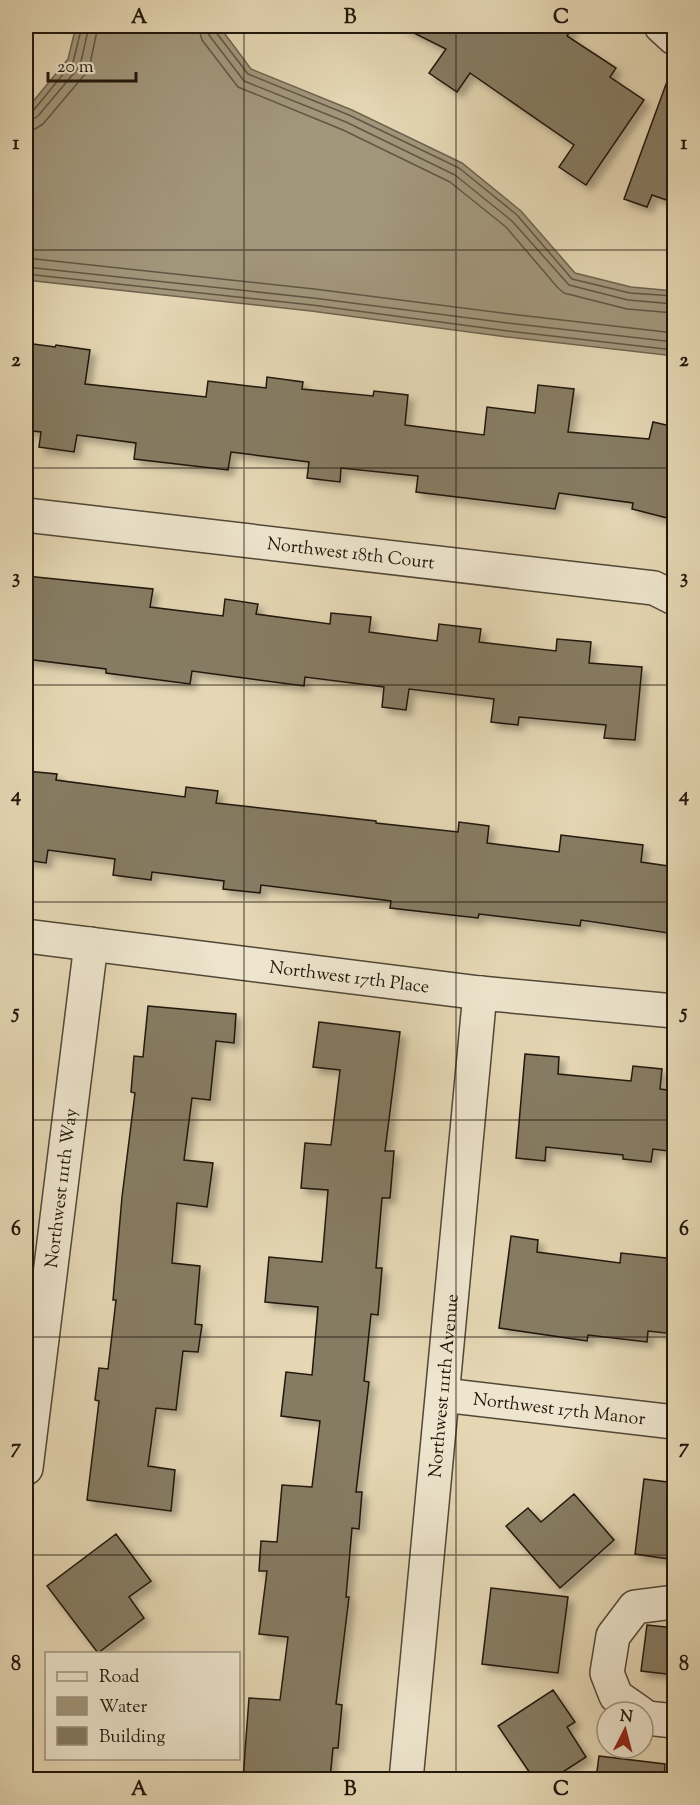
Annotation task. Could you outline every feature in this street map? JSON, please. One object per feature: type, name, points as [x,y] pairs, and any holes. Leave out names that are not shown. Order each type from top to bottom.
[{"type":"street","points":[[661,26],[675,38]]},
{"type":"street","name":"Northwest 18th Court","points":[[26,515],[654,588],[675,598]]},
{"type":"street","name":"Northwest 17th Place","points":[[26,936],[480,993],[675,1011]]},
{"type":"street","name":"Northwest 111th Way","points":[[26,1468],[91,944]]},
{"type":"street","name":"Northwest 111th Avenue","points":[[406,1779],[480,993]]},
{"type":"street","name":"Northwest 17th Manor","points":[[443,1395],[675,1422]]},
{"type":"street","points":[[622,1700],[616,1696],[607,1673],[613,1636],[635,1607],[675,1602]]},
{"type":"street","points":[[655,1719],[675,1721]]},
{"type":"water","points":[[76,26],[219,26],[251,69],[352,110],[462,163],[521,211],[575,273],[631,287],[674,291],[674,356],[311,311],[26,280],[26,110],[68,59]]},
{"type":"building","points":[[400,26],[574,26],[567,36],[616,68],[610,77],[644,100],[586,185],[559,167],[574,145],[470,73],[457,92],[429,73],[446,49]]},
{"type":"building","points":[[672,68],[675,69],[675,203],[652,195],[647,207],[624,199]]},
{"type":"building","points":[[26,343],[90,350],[85,384],[206,397],[208,381],[266,388],[267,377],[303,382],[302,389],[373,396],[374,391],[408,395],[405,425],[484,435],[487,407],[535,413],[538,385],[574,389],[568,432],[649,439],[653,422],[675,427],[675,520],[632,509],[633,503],[559,493],[555,509],[416,492],[418,476],[341,468],[340,482],[307,478],[309,462],[231,452],[228,470],[134,459],[136,443],[77,435],[74,452],[39,447],[41,432],[26,430]]},
{"type":"building","points":[[26,576],[153,589],[150,607],[223,616],[225,599],[258,604],[256,614],[330,624],[331,613],[371,617],[369,632],[437,641],[439,624],[481,629],[479,642],[556,651],[557,639],[591,642],[589,663],[642,667],[635,740],[604,738],[606,725],[519,717],[518,725],[491,722],[494,699],[409,689],[406,710],[382,707],[384,687],[305,677],[304,686],[192,671],[190,684],[106,673],[106,669],[26,659]]},
{"type":"building","points":[[26,771],[57,774],[56,780],[185,797],[186,787],[218,791],[216,803],[376,821],[376,823],[458,832],[459,822],[489,826],[487,843],[559,852],[561,835],[643,845],[641,862],[675,867],[675,934],[581,920],[580,926],[479,914],[478,918],[390,908],[391,901],[261,885],[260,893],[223,889],[224,881],[152,872],[151,880],[113,875],[115,859],[48,850],[46,863],[26,860]]},
{"type":"building","points":[[148,1006],[236,1014],[234,1043],[216,1041],[210,1100],[192,1098],[184,1160],[213,1163],[207,1207],[177,1203],[172,1263],[200,1266],[195,1324],[202,1325],[198,1352],[183,1351],[176,1410],[156,1408],[148,1466],[175,1470],[171,1511],[87,1500],[99,1401],[95,1400],[99,1368],[108,1369],[116,1300],[113,1300],[122,1197],[135,1093],[131,1092],[134,1056],[143,1057]]},
{"type":"building","points":[[319,1022],[400,1032],[385,1151],[394,1151],[390,1198],[382,1198],[376,1268],[382,1268],[378,1315],[371,1314],[364,1381],[369,1382],[356,1492],[362,1492],[359,1529],[352,1528],[346,1597],[349,1597],[336,1704],[342,1705],[338,1748],[333,1748],[330,1779],[243,1779],[249,1698],[280,1700],[288,1637],[259,1634],[267,1571],[259,1571],[261,1541],[277,1542],[282,1485],[312,1487],[320,1421],[281,1416],[286,1372],[312,1375],[318,1307],[265,1302],[269,1257],[322,1262],[328,1190],[301,1188],[305,1143],[331,1145],[340,1070],[313,1067]]},
{"type":"building","points":[[525,1054],[559,1057],[558,1074],[631,1081],[633,1066],[662,1069],[660,1089],[675,1091],[675,1139],[669,1139],[668,1151],[653,1149],[651,1162],[623,1159],[623,1155],[546,1147],[545,1161],[516,1158]]},
{"type":"building","points":[[511,1236],[538,1240],[537,1252],[620,1263],[621,1253],[675,1259],[675,1334],[648,1331],[647,1342],[588,1335],[587,1341],[499,1328]]},
{"type":"building","points":[[644,1479],[675,1483],[675,1560],[635,1554]]},
{"type":"building","points":[[574,1494],[614,1540],[560,1588],[506,1526],[528,1508],[541,1522]]},
{"type":"building","points":[[116,1534],[151,1581],[129,1597],[144,1618],[99,1652],[47,1586]]},
{"type":"building","points":[[491,1588],[568,1597],[558,1673],[482,1664]]},
{"type":"building","points":[[647,1625],[675,1628],[675,1675],[641,1671]]},
{"type":"building","points":[[553,1690],[575,1722],[567,1727],[586,1757],[552,1779],[534,1779],[498,1726]]},
{"type":"building","points":[[598,1760],[632,1760],[665,1764],[664,1779],[596,1779]]}]
